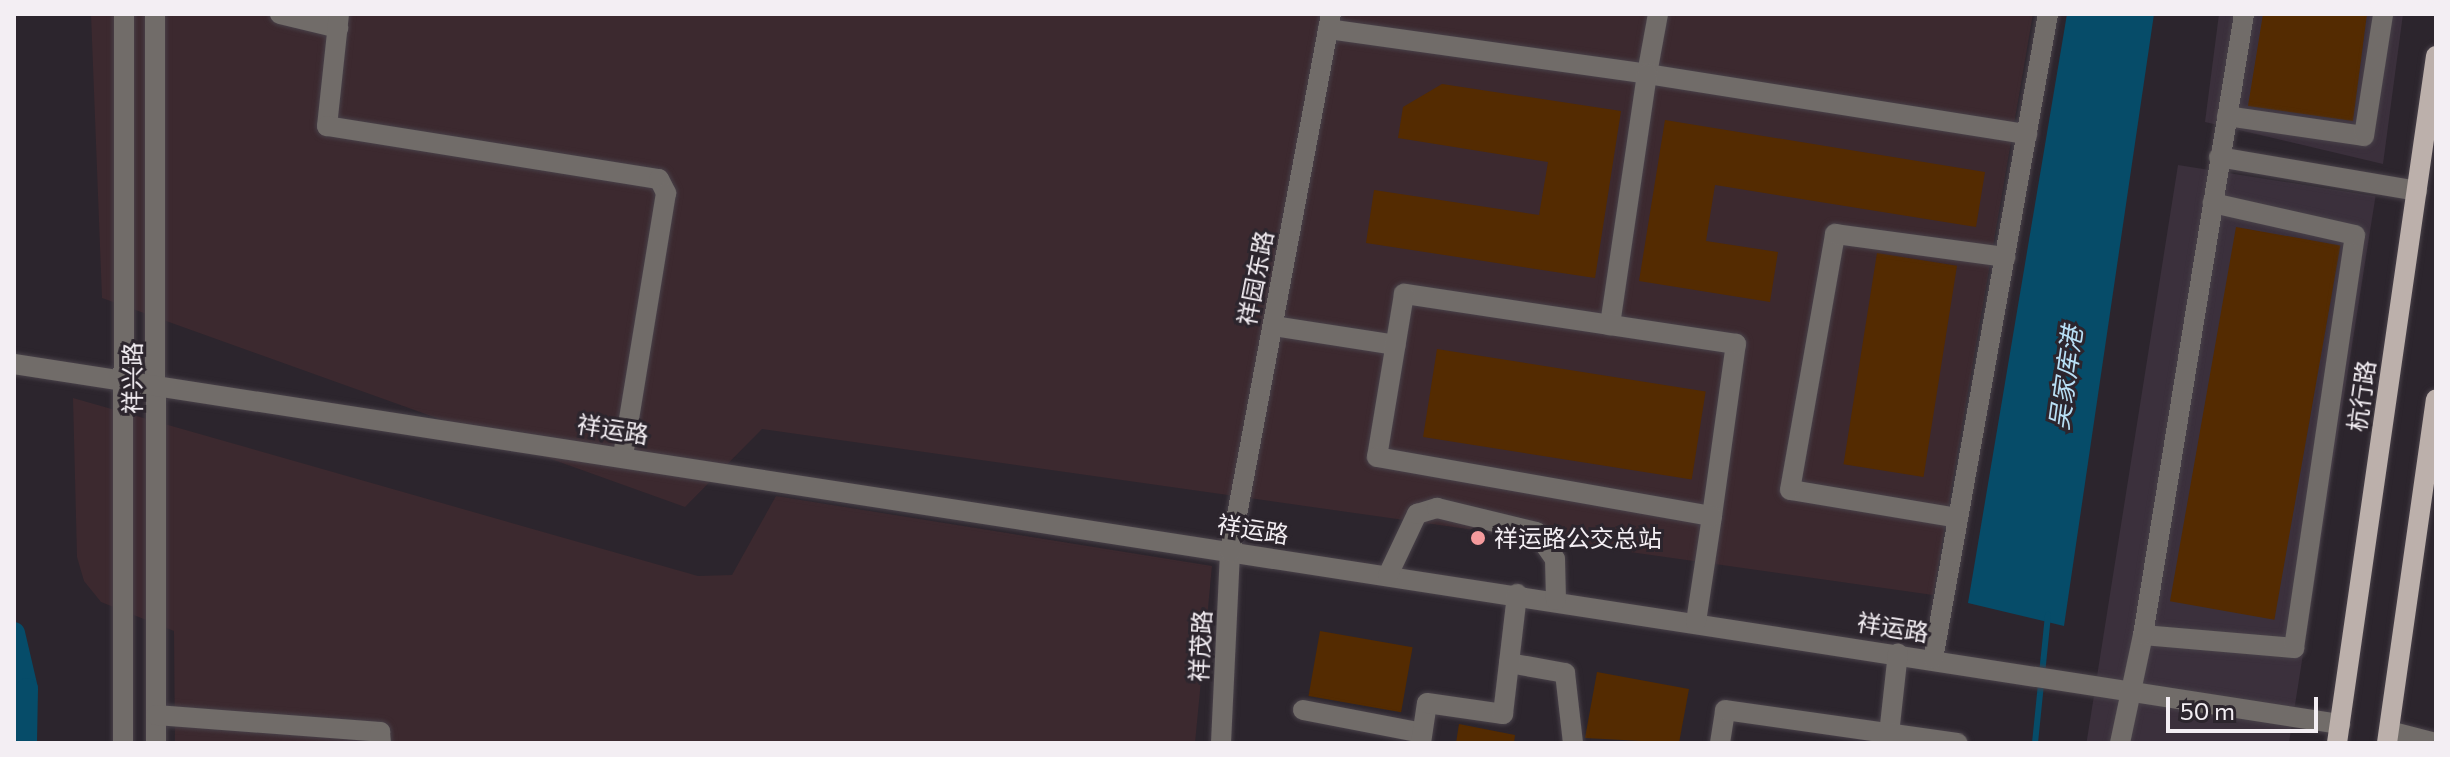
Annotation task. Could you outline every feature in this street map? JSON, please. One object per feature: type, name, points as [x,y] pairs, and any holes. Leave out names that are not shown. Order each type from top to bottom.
[{"type":"main road","name":"杭行路","points":[[2339,733],[2436,56]]},
{"type":"main road","points":[[2388,737],[2436,399]]},
{"type":"street","name":"祥兴路","points":[[123,743],[124,14]]},
{"type":"street","name":"祥兴路","points":[[155,14],[156,743]]},
{"type":"street","points":[[280,14],[338,21],[327,126],[659,179],[666,193],[623,457]]},
{"type":"street","points":[[1610,325],[1658,14]]},
{"type":"street","points":[[1933,659],[2048,14]]},
{"type":"street","points":[[2120,743],[2143,635],[2244,14]]},
{"type":"street","points":[[2227,116],[2364,136],[2383,14]]},
{"type":"street","points":[[1329,21],[2027,134]]},
{"type":"street","name":"祥园东路","points":[[1230,552],[1329,21]]},
{"type":"street","points":[[2219,157],[2417,191]]},
{"type":"street","points":[[2143,635],[2294,648],[2355,235],[2213,203]]},
{"type":"street","points":[[1958,518],[1790,490],[1829,264],[1835,234],[2005,257]]},
{"type":"street","points":[[1696,622],[1712,516],[1736,344],[1404,294],[1377,457],[1712,516]]},
{"type":"street","points":[[1273,326],[1396,345]]},
{"type":"street","name":"祥运路","points":[[14,364],[1898,653],[2067,681],[2339,733]]},
{"type":"street","points":[[1388,575],[1417,514],[1437,508],[1536,532],[1555,559],[1556,600]]},
{"type":"street","name":"祥茂路","points":[[1221,743],[1230,552]]},
{"type":"street","points":[[1303,710],[1421,738],[1427,703],[1503,714],[1517,594]]},
{"type":"street","points":[[1889,734],[1898,653]]},
{"type":"street","points":[[1509,663],[1565,673],[1573,743]]},
{"type":"street","points":[[1720,743],[1725,710],[1958,743]]},
{"type":"street","points":[[156,715],[380,732],[381,743]]},
{"type":"street","points":[[2388,737],[2436,743]]},
{"type":"shaded area","points":[[91,14],[2033,14],[1933,595],[762,429],[685,507],[102,298]]},
{"type":"shaded area","points":[[2219,14],[2403,14],[2383,164],[2205,122]]},
{"type":"shaded area","points":[[2178,165],[2376,196],[2289,743],[2086,743]]},
{"type":"shaded area","points":[[73,398],[698,576],[732,575],[776,496],[1212,566],[1195,743],[175,743],[174,631],[101,602],[84,581],[77,557]]},
{"type":"water","points":[[2067,14],[2154,14],[2064,626],[1968,603]]},
{"type":"building","points":[[2263,14],[2367,14],[2353,121],[2248,106]]},
{"type":"building","points":[[1442,84],[1621,111],[1595,278],[1366,243],[1374,190],[1539,215],[1548,162],[1398,138],[1403,107]]},
{"type":"building","points":[[1665,120],[1985,172],[1976,227],[1715,185],[1706,241],[1778,252],[1770,302],[1639,281]]},
{"type":"building","points":[[2236,227],[2340,245],[2274,620],[2170,601]]},
{"type":"building","points":[[1877,253],[1957,266],[1924,477],[1844,464]]},
{"type":"building","points":[[1437,349],[1706,392],[1692,479],[1423,437]]},
{"type":"building","points":[[1320,631],[1413,647],[1401,712],[1309,696]]},
{"type":"building","points":[[1597,672],[1689,689],[1679,743],[1585,738]]},
{"type":"building","points":[[1459,724],[1515,735],[1514,743],[1456,743]]},
{"type":"waterway","name":"吴家库港","points":[[2035,743],[2048,615]]},
{"type":"waterway","points":[[14,633],[27,689],[26,743]]},
{"type":"place","name":"祥运路公交总站","points":[[1478,538]]}]
